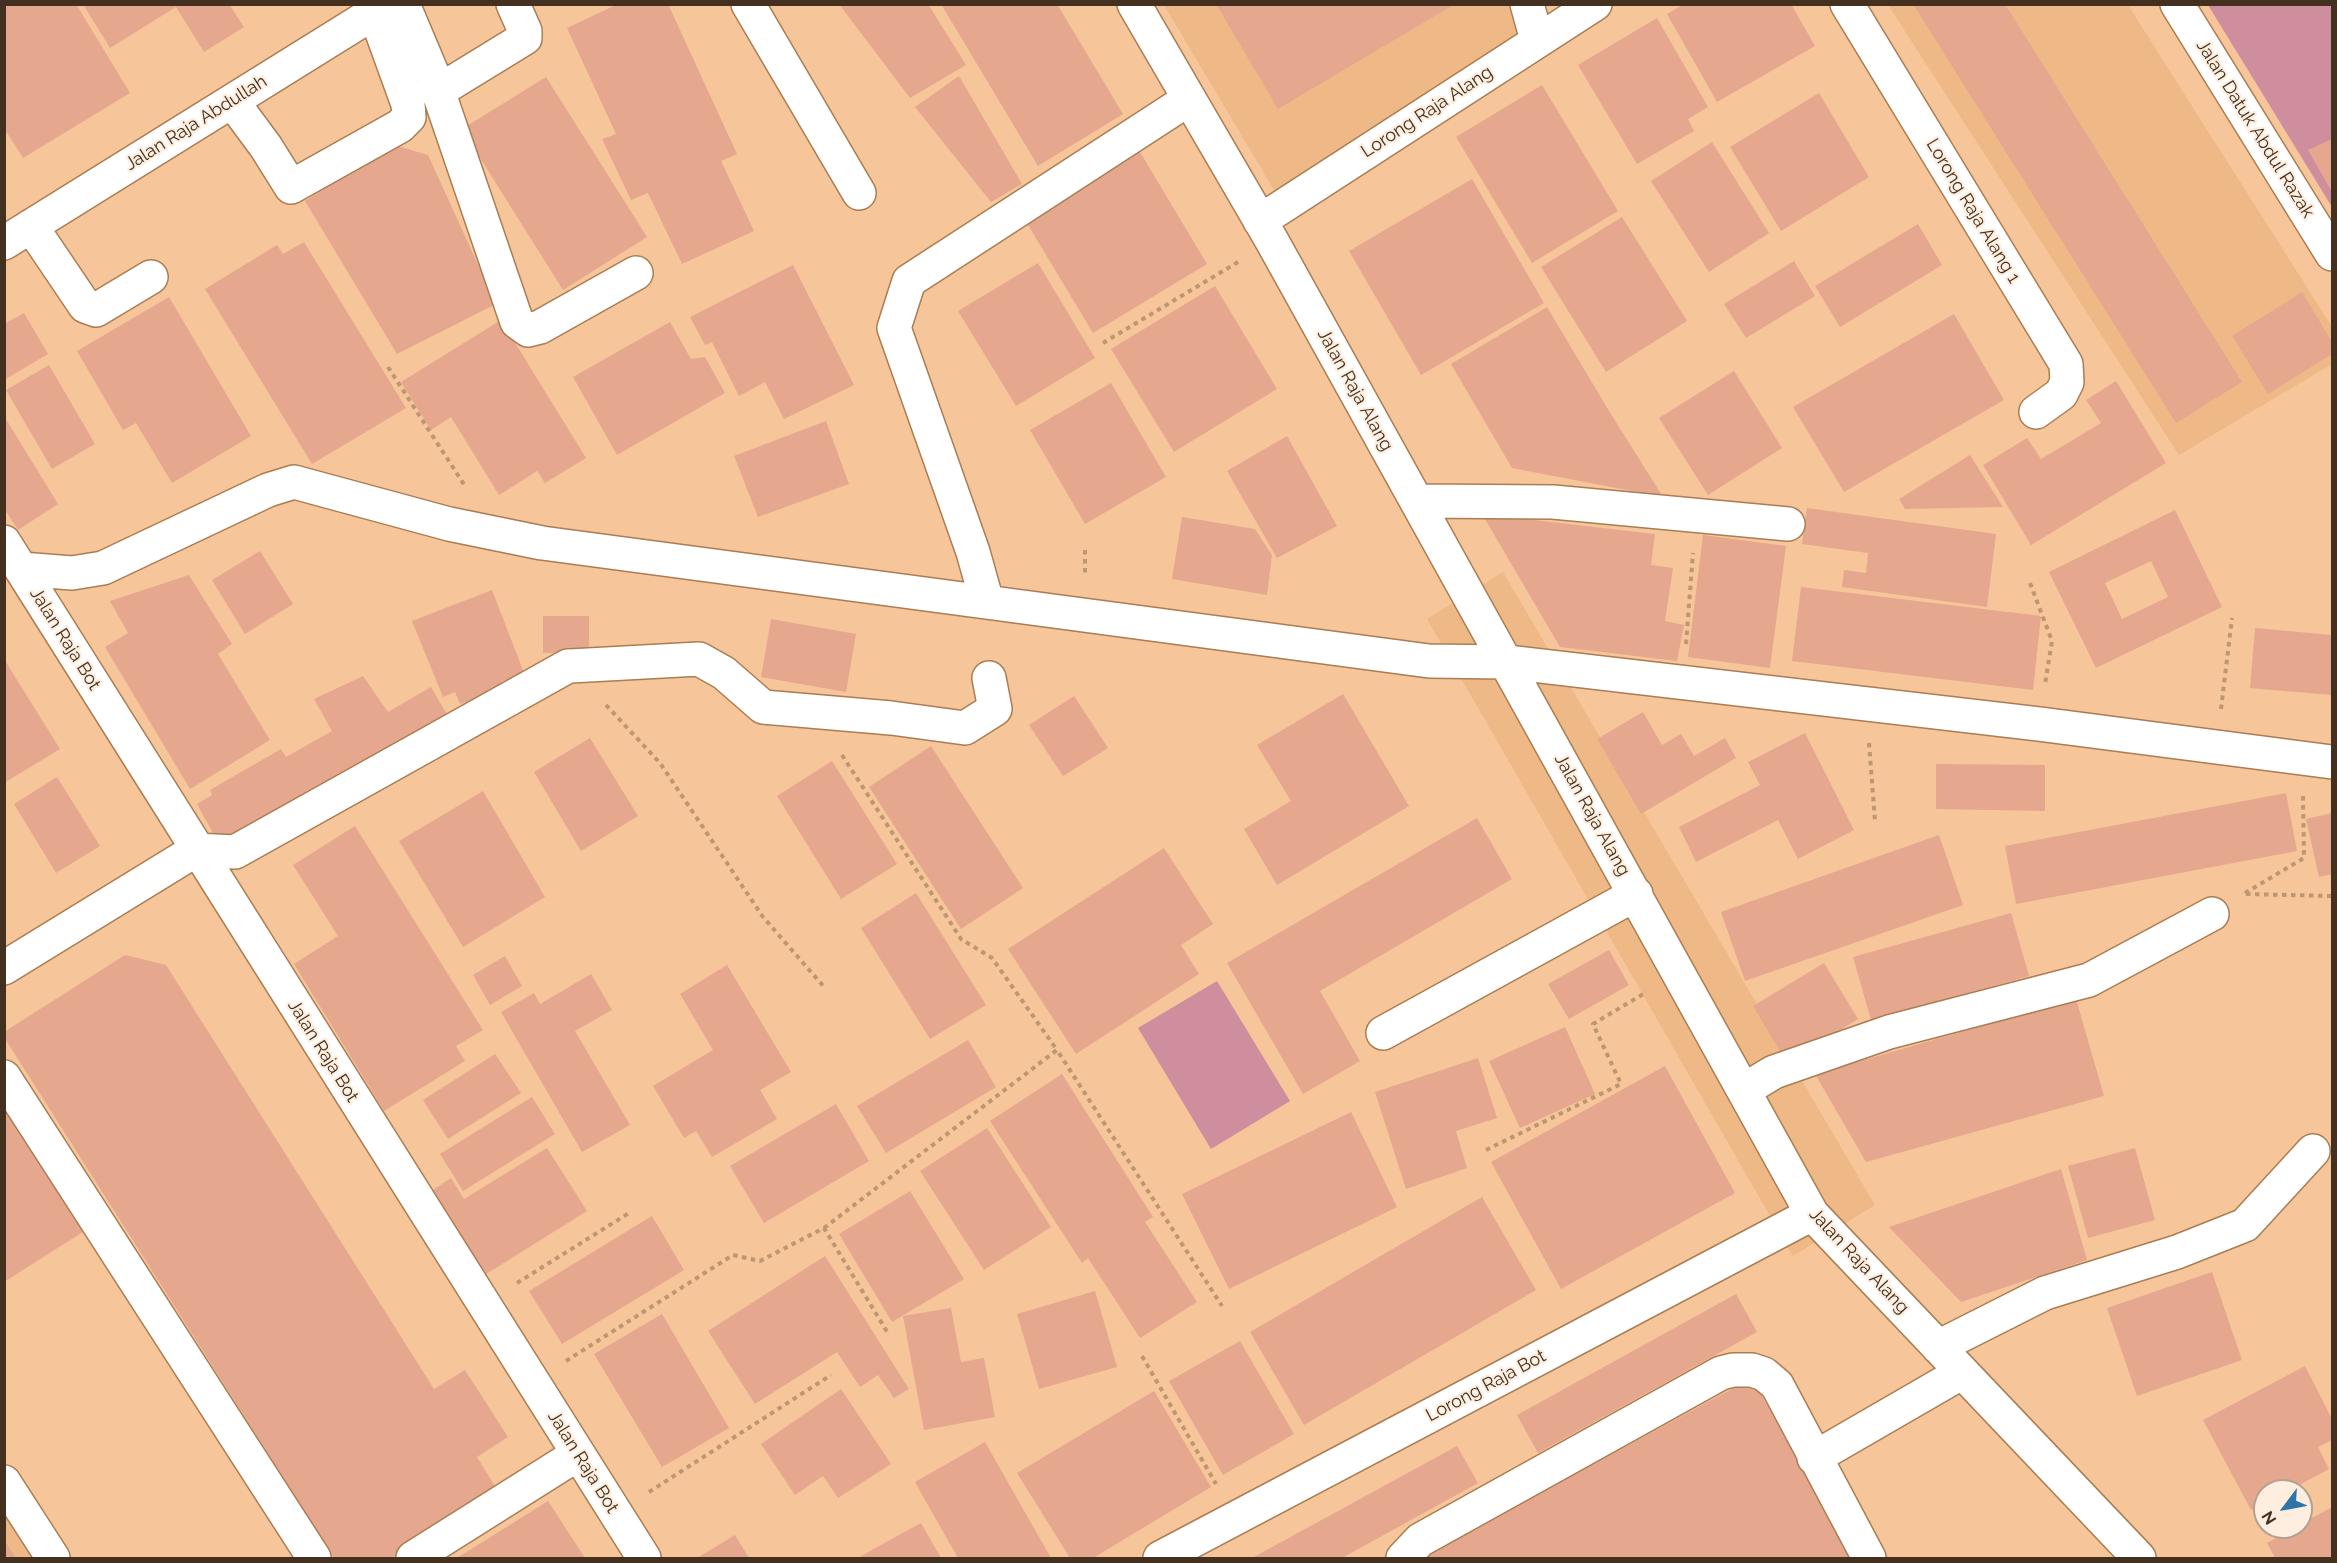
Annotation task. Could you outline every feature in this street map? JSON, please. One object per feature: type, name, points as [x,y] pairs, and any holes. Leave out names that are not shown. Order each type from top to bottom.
[{"type":"street","points":[[437,92],[525,38],[525,31],[513,4]]},
{"type":"street","points":[[748,4],[859,193]]},
{"type":"street","name":"Jalan Raja Alang","points":[[1134,4],[1266,231],[1418,501],[1812,1214],[1938,1347],[2126,1555]]},
{"type":"street","points":[[1527,4],[1537,40]]},
{"type":"street","name":"Lorong Raja Alang","points":[[1266,231],[1537,40],[1595,4]]},
{"type":"street","name":"Lorong Raja Alang 1","points":[[1847,4],[2066,364],[2067,382],[2061,394],[2036,412]]},
{"type":"street","name":"Jalan Datuk Abdul Razak","points":[[2177,4],[2332,254]]},
{"type":"street","points":[[389,7],[437,92],[517,322],[528,330],[540,327],[636,273]]},
{"type":"street","points":[[232,101],[266,147],[291,187],[400,126],[409,117],[408,104],[389,7]]},
{"type":"street","name":"Jalan Raja Abdullah","points":[[18,234],[389,7]]},
{"type":"street","points":[[987,602],[973,552],[894,328],[909,281],[1190,99]]},
{"type":"street","points":[[18,234],[85,306],[96,310],[152,278]]},
{"type":"street","points":[[13,555],[72,573],[103,568],[268,490],[294,482],[449,524],[542,543],[1429,661],[1507,663],[1866,706],[2039,724],[2330,761]]},
{"type":"street","points":[[1418,501],[1553,502],[1788,524]]},
{"type":"street","name":"Jalan Raja Bot","points":[[13,555],[196,850],[644,1558]]},
{"type":"street","points":[[4,968],[196,850],[235,852],[569,666],[699,659],[724,674],[763,707],[965,728],[995,709],[989,678]]},
{"type":"street","points":[[1383,1033],[1636,894]]},
{"type":"street","points":[[1744,1090],[1774,1072],[1889,1032],[2090,980],[2212,914]]},
{"type":"street","points":[[4,1077],[314,1558]]},
{"type":"street","points":[[1938,1347],[2045,1293],[2177,1252],[2245,1225],[2313,1151]]},
{"type":"street","name":"Lorong Raja Bot","points":[[1160,1558],[1812,1214]]},
{"type":"street","points":[[1403,1558],[1420,1540],[1711,1379],[1733,1370],[1758,1372],[1777,1385],[1869,1558]]},
{"type":"street","points":[[1814,1458],[1961,1373]]},
{"type":"street","points":[[413,1558],[578,1454]]},
{"type":"street","points":[[4,1482],[53,1558]]},
{"type":"path","points":[[1103,343],[1266,231]]},
{"type":"path","points":[[388,367],[466,489]]},
{"type":"path","points":[[1676,683],[1685,648],[1696,515]]},
{"type":"path","points":[[1084,550],[1085,569]]},
{"type":"path","points":[[2030,583],[2052,641],[2039,724]]},
{"type":"path","points":[[2217,747],[2232,618]]},
{"type":"path","points":[[569,666],[660,763],[763,917],[825,988]]},
{"type":"path","points":[[1866,706],[1875,821]]},
{"type":"path","points":[[814,712],[961,939],[992,958],[1057,1050],[1222,1306]]},
{"type":"path","points":[[2212,914],[2304,858],[2302,798],[2330,761]]},
{"type":"path","points":[[2244,893],[2332,896]]},
{"type":"path","points":[[1486,1150],[1621,1084],[1593,1024],[1679,973]]},
{"type":"path","points":[[532,1382],[733,1255],[759,1262],[824,1228],[1057,1050]]},
{"type":"path","points":[[483,1304],[629,1213]]},
{"type":"path","points":[[824,1228],[889,1335]]},
{"type":"path","points":[[1142,1356],[1236,1518]]},
{"type":"path","points":[[615,1513],[831,1375]]},
{"type":"shaded area","points":[[1164,5],[1535,5],[1541,23],[1277,195]]},
{"type":"shaded area","points":[[1888,5],[2128,5],[2332,327],[2332,364],[2179,455]]},
{"type":"shaded area","points":[[2208,5],[2332,5],[2332,207]]},
{"type":"shaded area","points":[[1503,572],[1875,1205],[1793,1256],[1427,619]]},
{"type":"shaded area","points":[[1217,981],[1290,1101],[1211,1149],[1138,1028]]},
{"type":"shaded area","points":[[5,1513],[33,1558],[5,1558]]},
{"type":"building","points":[[4,4],[76,4],[130,93],[23,158],[4,128]]},
{"type":"building","points":[[83,4],[229,4],[244,27],[204,52],[176,7],[110,48]]},
{"type":"building","points":[[618,4],[668,4],[737,154],[721,161],[754,231],[682,264],[648,193],[631,200],[602,139],[616,134],[567,28]]},
{"type":"building","points":[[839,4],[928,4],[966,65],[910,98]]},
{"type":"building","points":[[941,4],[1057,4],[1123,114],[1038,166]]},
{"type":"building","points":[[1216,4],[1455,4],[1278,109]]},
{"type":"building","points":[[1684,4],[1791,4],[1815,46],[1717,102],[1667,14]]},
{"type":"building","points":[[1913,4],[2005,4],[2242,382],[2176,423]]},
{"type":"building","points":[[1657,18],[1708,107],[1688,119],[1694,131],[1637,164],[1578,65]]},
{"type":"building","points":[[959,76],[1022,184],[991,202],[915,107]]},
{"type":"building","points":[[546,77],[647,237],[563,290],[462,129]]},
{"type":"building","points":[[1542,85],[1618,211],[1532,263],[1456,137]]},
{"type":"building","points":[[1819,93],[1869,177],[1781,231],[1730,147]]},
{"type":"building","points":[[2332,139],[2332,192],[2308,150]]},
{"type":"building","points":[[1712,142],[1769,233],[1709,272],[1651,181]]},
{"type":"building","points":[[394,145],[428,155],[496,304],[397,354],[305,201]]},
{"type":"building","points":[[1140,152],[1207,264],[1093,333],[1025,220]]},
{"type":"building","points":[[1472,179],[1544,303],[1421,375],[1349,251]]},
{"type":"building","points":[[1622,217],[1687,321],[1606,372],[1541,267]]},
{"type":"building","points":[[1918,224],[1942,265],[1840,327],[1815,286]]},
{"type":"building","points":[[304,242],[406,408],[312,464],[205,289],[277,245],[283,254]]},
{"type":"building","points":[[1794,261],[1815,296],[1746,338],[1724,304]]},
{"type":"building","points":[[1038,263],[1095,358],[1016,406],[958,311]]},
{"type":"building","points":[[793,265],[854,385],[784,419],[765,382],[739,396],[712,342],[705,345],[690,317]]},
{"type":"building","points":[[1215,286],[1277,389],[1174,452],[1111,349]]},
{"type":"building","points":[[2302,292],[2332,342],[2332,354],[2268,394],[2232,336]]},
{"type":"building","points":[[169,297],[251,436],[172,483],[136,423],[123,430],[77,351]]},
{"type":"building","points":[[1547,307],[1663,497],[1512,468],[1451,364]]},
{"type":"building","points":[[24,313],[48,354],[4,380],[4,324]]},
{"type":"building","points":[[1954,314],[2004,400],[1844,492],[1793,407]]},
{"type":"building","points":[[501,320],[586,458],[545,483],[537,471],[499,495],[451,417],[431,430],[401,382]]},
{"type":"building","points":[[670,322],[691,359],[705,357],[725,393],[617,455],[573,377]]},
{"type":"building","points":[[49,365],[95,444],[52,469],[6,390]]},
{"type":"building","points":[[1734,371],[1782,448],[1708,495],[1659,418]]},
{"type":"building","points":[[2116,381],[2166,463],[2031,545],[1983,465],[2027,438],[2041,459],[2101,423],[2086,400]]},
{"type":"building","points":[[1111,383],[1166,477],[1085,524],[1030,430]]},
{"type":"building","points":[[4,416],[58,504],[18,530],[4,508]]},
{"type":"building","points":[[826,421],[849,484],[758,517],[734,456]]},
{"type":"building","points":[[1287,436],[1337,526],[1277,558],[1227,471]]},
{"type":"building","points":[[1970,455],[2003,507],[1905,509],[1899,499]]},
{"type":"building","points":[[1807,508],[1996,534],[1987,607],[1842,587],[1844,570],[1866,573],[1868,553],[1802,544]]},
{"type":"building","points":[[2175,510],[2222,607],[2096,668],[2049,572]],"holes":[[[2151,561],[2168,597],[2122,619],[2105,583]]]},
{"type":"building","points":[[1482,514],[1655,534],[1651,565],[1673,568],[1665,621],[1684,625],[1677,661],[1560,647]]},
{"type":"building","points":[[1182,517],[1255,529],[1272,555],[1267,595],[1172,579]]},
{"type":"building","points":[[1703,535],[1786,546],[1770,668],[1688,657]]},
{"type":"building","points":[[260,551],[293,604],[245,634],[212,580]]},
{"type":"building","points":[[189,575],[232,644],[218,654],[270,740],[190,789],[105,647],[128,633],[110,601]]},
{"type":"building","points":[[1801,587],[2041,616],[2033,690],[1792,661]]},
{"type":"building","points":[[492,590],[524,673],[501,682],[503,688],[460,704],[455,692],[443,697],[412,621]]},
{"type":"building","points":[[543,616],[589,616],[589,652],[543,653]]},
{"type":"building","points":[[771,619],[856,634],[846,692],[761,677]]},
{"type":"building","points":[[2255,628],[2332,635],[2332,695],[2250,688]]},
{"type":"building","points":[[4,659],[60,749],[4,783]]},
{"type":"building","points":[[363,676],[388,712],[431,687],[449,718],[310,798],[218,842],[197,804],[212,795],[210,790],[281,749],[286,757],[332,731],[314,699]]},
{"type":"building","points":[[1343,694],[1409,806],[1277,885],[1244,829],[1291,801],[1257,745]]},
{"type":"building","points":[[1074,696],[1108,748],[1063,776],[1029,725]]},
{"type":"building","points":[[1643,712],[1662,745],[1681,734],[1694,756],[1725,738],[1736,758],[1641,814],[1597,739]]},
{"type":"building","points":[[1805,733],[1854,830],[1798,859],[1778,820],[1696,862],[1679,827],[1760,785],[1748,762]]},
{"type":"building","points":[[590,738],[638,816],[581,851],[534,772]]},
{"type":"building","points":[[931,746],[1023,888],[961,929],[869,787]]},
{"type":"building","points":[[832,761],[897,864],[841,899],[777,796]]},
{"type":"building","points":[[1936,764],[2045,765],[2045,811],[1936,809]]},
{"type":"building","points":[[57,777],[100,846],[56,873],[14,804]]},
{"type":"building","points":[[483,791],[545,897],[463,947],[399,841]]},
{"type":"building","points":[[2286,793],[2297,851],[2016,904],[2005,846]]},
{"type":"building","points":[[2332,813],[2332,874],[2319,877],[2306,819]]},
{"type":"building","points":[[1477,818],[1512,879],[1320,991],[1360,1061],[1303,1094],[1227,963]]},
{"type":"building","points":[[355,826],[483,1030],[456,1046],[465,1061],[384,1111],[294,964],[338,936],[293,865]]},
{"type":"building","points":[[1939,835],[1963,905],[1745,981],[1721,912]]},
{"type":"building","points":[[1164,848],[1213,924],[1181,945],[1199,974],[1076,1054],[1008,949]]},
{"type":"building","points":[[916,893],[986,1005],[930,1039],[861,928]]},
{"type":"building","points":[[2011,913],[2029,976],[1871,1020],[1853,957]]},
{"type":"building","points":[[1609,950],[1629,985],[1569,1019],[1548,984]]},
{"type":"building","points":[[125,955],[166,965],[434,1389],[465,1370],[508,1437],[477,1457],[498,1491],[391,1558],[334,1558],[4,1037],[4,1032]]},
{"type":"building","points":[[505,956],[522,986],[490,1005],[473,975]]},
{"type":"building","points":[[1824,963],[1858,1019],[1787,1063],[1753,1006]]},
{"type":"building","points":[[727,965],[791,1072],[760,1090],[777,1119],[712,1157],[696,1131],[684,1138],[653,1086],[713,1050],[680,994]]},
{"type":"building","points":[[591,974],[612,1010],[575,1031],[630,1125],[582,1152],[501,1012],[534,993],[540,1004]]},
{"type":"building","points":[[2076,999],[2104,1096],[1866,1162],[1815,1074]]},
{"type":"building","points":[[1565,1027],[1595,1094],[1520,1128],[1489,1061]]},
{"type":"building","points":[[968,1040],[996,1087],[886,1153],[857,1106]]},
{"type":"building","points":[[495,1054],[521,1093],[448,1139],[423,1100]]},
{"type":"building","points":[[1478,1058],[1497,1118],[1456,1131],[1467,1168],[1406,1189],[1375,1092]]},
{"type":"building","points":[[1665,1066],[1735,1193],[1561,1289],[1491,1162]]},
{"type":"building","points":[[1062,1074],[1153,1217],[1145,1222],[1197,1302],[1140,1338],[1088,1258],[1082,1263],[990,1121]]},
{"type":"building","points":[[532,1097],[555,1134],[463,1191],[440,1154]]},
{"type":"building","points":[[4,1101],[86,1230],[4,1282]]},
{"type":"building","points":[[836,1104],[869,1161],[764,1223],[730,1166]]},
{"type":"building","points":[[1351,1112],[1397,1207],[1229,1289],[1182,1194]]},
{"type":"building","points":[[987,1128],[1051,1227],[984,1270],[920,1171]]},
{"type":"building","points":[[547,1148],[587,1211],[483,1276],[430,1192],[451,1178],[464,1199]]},
{"type":"building","points":[[2135,1148],[2155,1220],[2088,1238],[2068,1166]]},
{"type":"building","points":[[2061,1169],[2087,1260],[1961,1302],[1889,1227]]},
{"type":"building","points":[[910,1191],[964,1279],[892,1322],[839,1234]]},
{"type":"building","points":[[1482,1197],[1536,1290],[1304,1425],[1250,1332]]},
{"type":"building","points":[[652,1216],[684,1270],[562,1344],[529,1291]]},
{"type":"building","points":[[825,1256],[909,1389],[894,1398],[878,1375],[860,1387],[837,1352],[755,1404],[708,1331]]},
{"type":"building","points":[[2212,1272],[2242,1360],[2137,1396],[2107,1308]]},
{"type":"building","points":[[1095,1291],[1117,1367],[1039,1389],[1017,1314]]},
{"type":"building","points":[[1736,1294],[1757,1332],[1538,1453],[1517,1415]]},
{"type":"building","points":[[951,1308],[961,1362],[984,1358],[995,1417],[924,1430],[903,1316]]},
{"type":"building","points":[[662,1314],[729,1428],[662,1467],[594,1354]]},
{"type":"building","points":[[1240,1341],[1294,1434],[1223,1475],[1169,1381]]},
{"type":"building","points":[[2305,1366],[2332,1419],[2332,1440],[2318,1447],[2329,1469],[2310,1479],[2253,1479],[2253,1509],[2251,1510],[2203,1420]]},
{"type":"building","points":[[1752,1378],[1851,1558],[1420,1558]]},
{"type":"building","points":[[841,1389],[891,1464],[838,1498],[823,1476],[795,1495],[761,1444]]},
{"type":"building","points":[[1154,1391],[1211,1487],[1093,1558],[1070,1558],[1017,1473]]},
{"type":"building","points":[[985,1442],[1051,1558],[958,1558],[915,1482]]},
{"type":"building","points":[[1457,1446],[1478,1483],[1342,1558],[1252,1558]]},
{"type":"building","points":[[548,1501],[585,1558],[457,1558]]},
{"type":"building","points":[[2332,1507],[2332,1558],[2275,1558],[2267,1543],[2274,1539],[2313,1539],[2313,1517]]},
{"type":"building","points":[[921,1523],[941,1558],[858,1558],[879,1546]]},
{"type":"building","points":[[735,1535],[749,1558],[697,1558]]},
{"type":"building","points":[[4,1540],[15,1556],[4,1558]]}]
